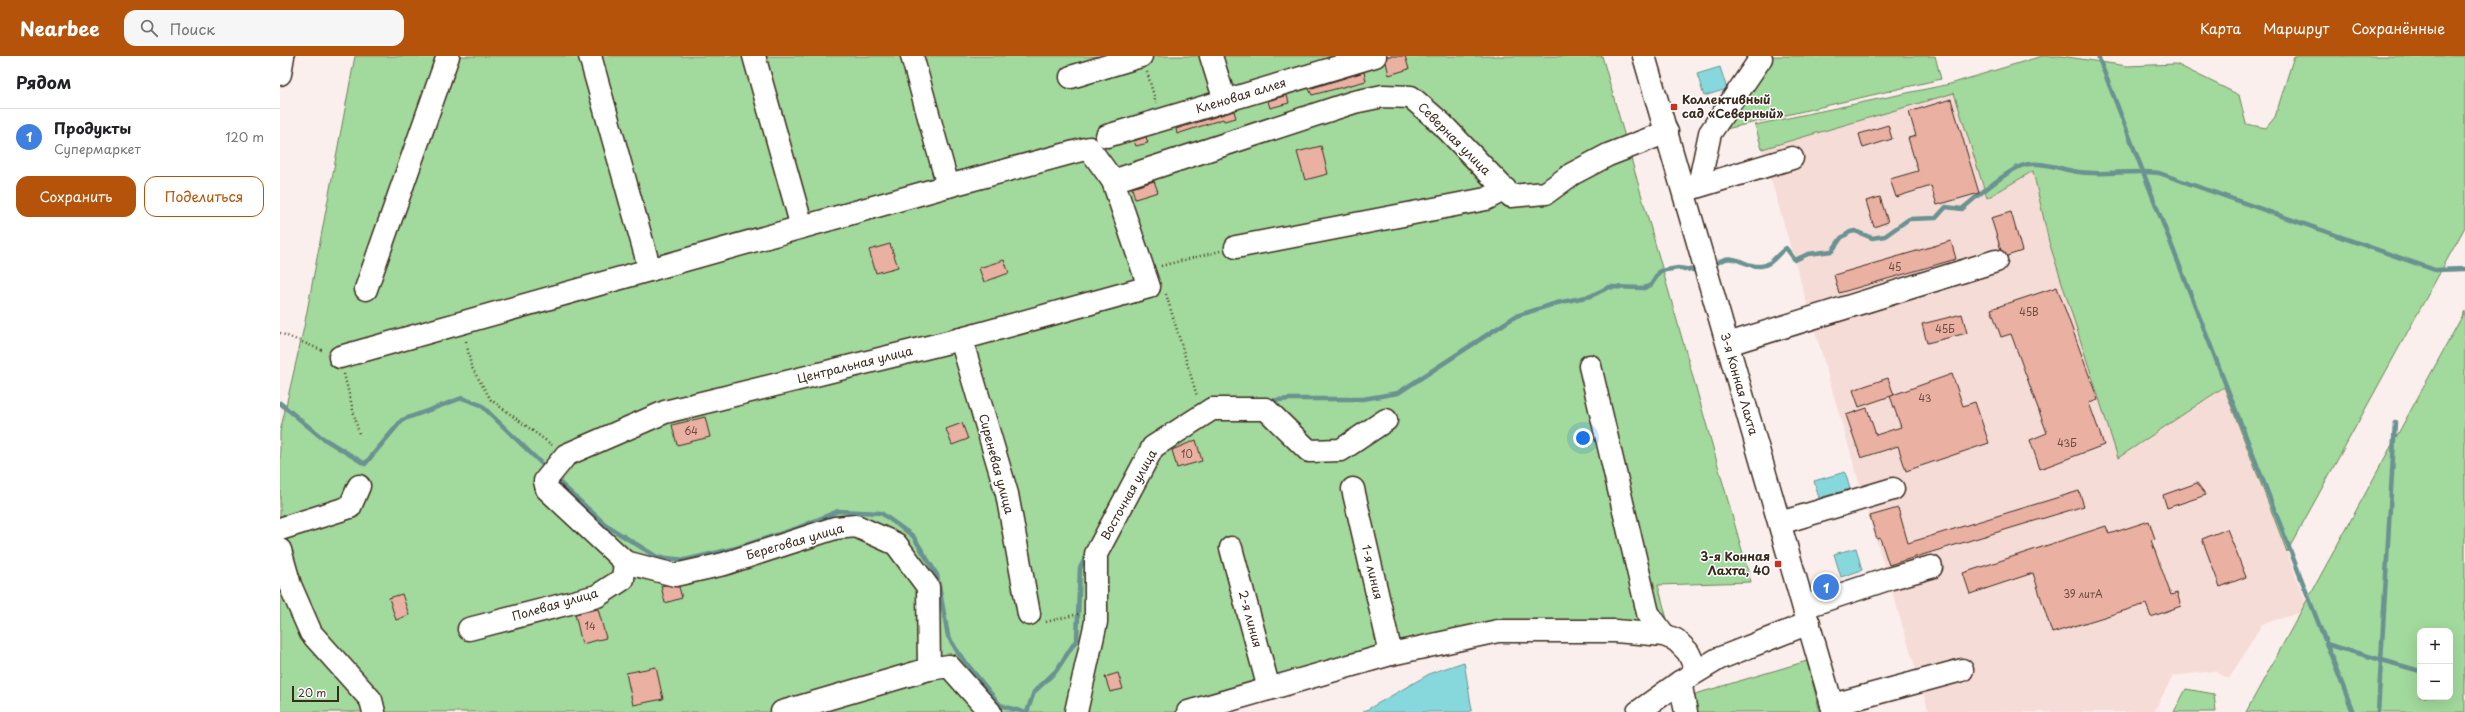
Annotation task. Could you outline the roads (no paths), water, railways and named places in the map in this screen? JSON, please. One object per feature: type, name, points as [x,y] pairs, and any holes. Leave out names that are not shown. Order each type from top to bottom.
[{"type":"street","points":[[280,74],[283,56]]},
{"type":"street","points":[[366,289],[448,56]]},
{"type":"street","points":[[590,56],[650,270]]},
{"type":"street","points":[[754,56],[802,227]]},
{"type":"street","points":[[912,56],[948,186]]},
{"type":"street","points":[[1211,56],[1224,101]]},
{"type":"street","name":"Кленовая аллея","points":[[1107,136],[1224,101],[1345,60],[1374,56]]},
{"type":"street","name":"3-я Конная Лахта","points":[[1644,56],[1666,132],[1691,188],[1701,253],[1833,708]]},
{"type":"street","points":[[1691,188],[1710,133],[1760,58]]},
{"type":"street","points":[[1071,77],[1144,63]]},
{"type":"street","name":"Северная улица","points":[[1113,181],[1354,102],[1383,96],[1412,97],[1442,124],[1511,196],[1546,193],[1572,174],[1608,154],[1666,132]]},
{"type":"street","points":[[340,357],[948,186],[1089,148],[1113,181]]},
{"type":"street","points":[[1691,188],[1792,158]]},
{"type":"street","name":"Центральная улица","points":[[566,455],[665,412],[961,339],[1146,279],[1113,181]]},
{"type":"street","points":[[1236,247],[1486,199],[1504,189]]},
{"type":"street","points":[[1728,344],[1996,261]]},
{"type":"street","name":"Сиреневая улица","points":[[961,339],[1007,494],[1029,614]]},
{"type":"street","points":[[1590,366],[1648,613],[1664,635]]},
{"type":"street","name":"Восточная улица","points":[[1076,712],[1096,622],[1096,554],[1153,447],[1212,409],[1266,410],[1309,451],[1341,450],[1386,420]]},
{"type":"street","name":"Береговая улица","points":[[566,455],[545,480],[547,489],[625,562],[675,575],[724,564],[835,528],[856,526],[896,544],[928,587],[929,669]]},
{"type":"street","points":[[280,529],[350,508],[359,486]]},
{"type":"street","name":"1-я линия","points":[[1353,489],[1391,654]]},
{"type":"street","points":[[1780,523],[1893,489]]},
{"type":"street","name":"2-я линия","points":[[1231,548],[1269,689]]},
{"type":"street","points":[[280,550],[290,585],[311,632],[371,700],[374,712]]},
{"type":"street","name":"Полевая улица","points":[[469,629],[597,596],[623,579],[625,562]]},
{"type":"street","points":[[1638,712],[1688,676],[1718,659],[1807,615],[1888,579],[1931,567]]},
{"type":"street","points":[[1188,712],[1391,654],[1498,631],[1615,632],[1664,635],[1676,640],[1688,652],[1686,712]]},
{"type":"street","points":[[782,712],[929,669],[949,666],[990,712]]},
{"type":"street","points":[[1833,708],[1962,670]]},
{"type":"water","points":[[1720,67],[1727,89],[1704,96],[1697,74]]},
{"type":"water","points":[[1845,472],[1850,489],[1819,498],[1814,481]]},
{"type":"water","points":[[1856,548],[1862,570],[1841,577],[1834,554]]},
{"type":"water","points":[[1464,662],[1472,710],[1469,712],[1363,712],[1431,673]]},
{"type":"waterway","points":[[2098,56],[2353,712]]},
{"type":"waterway","points":[[1712,268],[1725,259],[1737,260],[1755,266],[1765,265],[1786,248],[1795,260],[1808,254],[1832,251],[1841,238],[1850,232],[1855,231],[1872,238],[1885,236],[1909,219],[1936,218],[1946,207],[1962,209],[1991,185],[2015,169],[2027,164],[2041,164],[2084,173],[2159,173],[2435,270],[2465,269]]},
{"type":"waterway","points":[[1267,401],[1290,399],[1363,399],[1398,393],[1516,316],[1557,303],[1591,296],[1609,287],[1644,288],[1651,285],[1660,271],[1678,268],[1700,271]]},
{"type":"waterway","points":[[280,403],[321,437],[365,464],[402,420],[462,398],[481,405],[542,464]]},
{"type":"waterway","points":[[2378,712],[2395,422]]},
{"type":"waterway","points":[[560,483],[607,526],[657,557],[685,560],[736,548],[795,529],[838,511],[881,513],[913,536],[937,575],[948,636],[959,654],[1000,705],[1023,712]]},
{"type":"waterway","points":[[1027,712],[1034,692],[1056,671],[1077,639],[1080,568],[1088,553]]},
{"type":"waterway","points":[[2326,644],[2417,670]]},
{"type":"place","name":"Коллективный сад «Северный»","points":[[1674,107]]},
{"type":"place","name":"3-я Конная Лахта, 40","points":[[1778,564]]},
{"type":"place","name":"Продукты","points":[[1826,587]]}]
